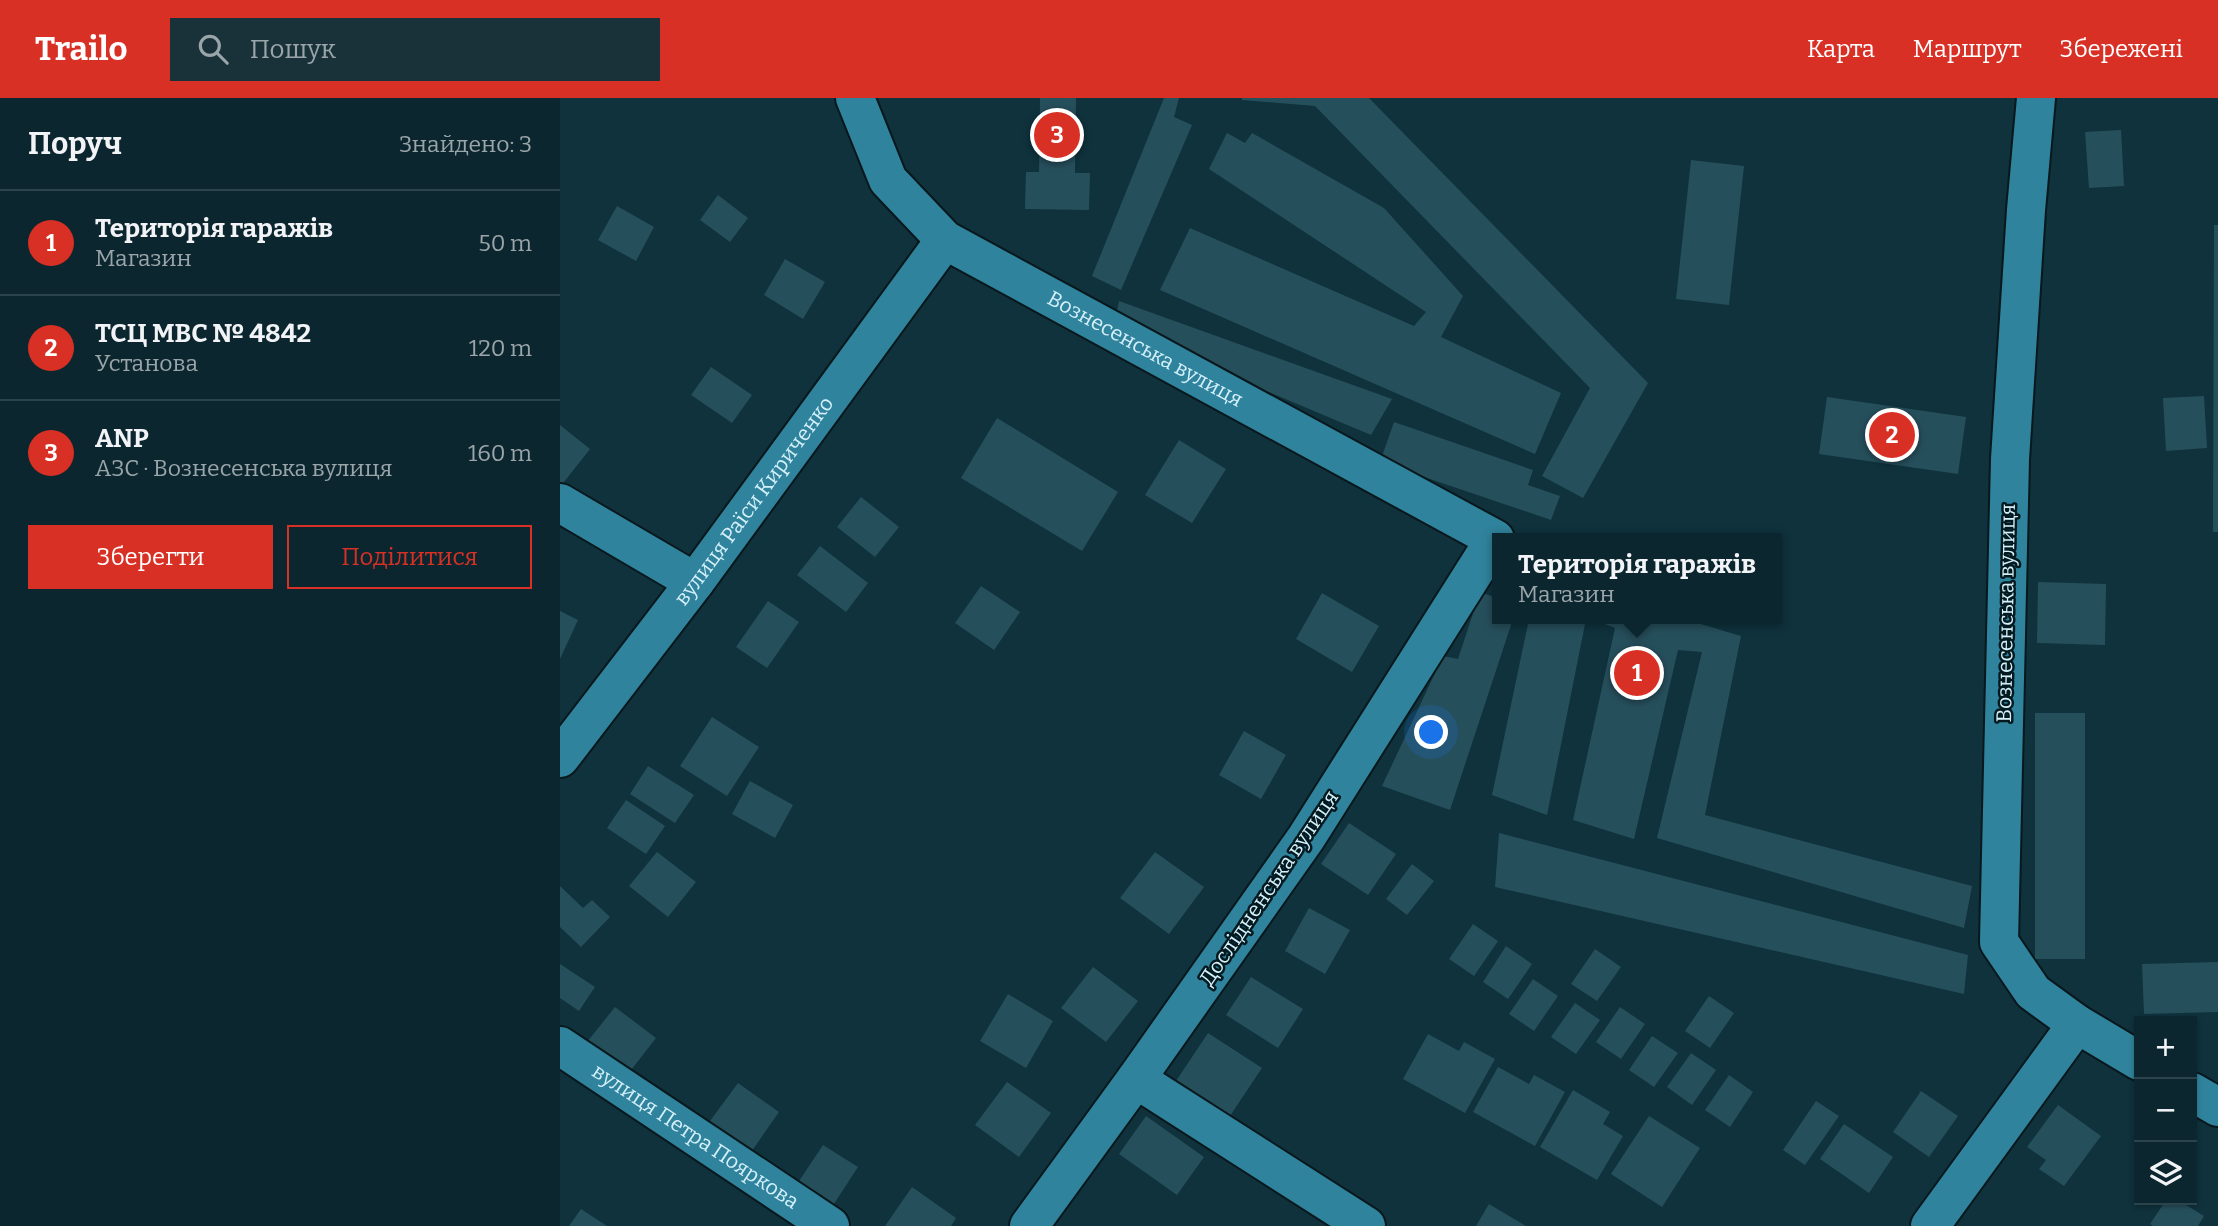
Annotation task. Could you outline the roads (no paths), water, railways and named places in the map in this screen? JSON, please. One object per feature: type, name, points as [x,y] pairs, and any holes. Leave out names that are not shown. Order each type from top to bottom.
[{"type":"street","name":"Вознесенська вулиця","points":[[855,98],[888,180],[945,240],[1492,537]]},
{"type":"street","name":"Вознесенська вулиця","points":[[2036,98],[2010,459],[1999,943],[2033,992],[2077,1024],[2134,1058]]},
{"type":"street","name":"вулиця Раїси Кириченко","points":[[560,758],[695,582],[945,240]]},
{"type":"street","points":[[560,503],[695,582]]},
{"type":"street","name":"Дослідненська вулиця","points":[[1029,1226],[1306,838],[1492,544]]},
{"type":"street","points":[[1930,1226],[2077,1024]]},
{"type":"street","name":"вулиця Петра Пояркова","points":[[560,1046],[830,1226]]},
{"type":"street","points":[[1136,1079],[1366,1226]]},
{"type":"street","points":[[2197,1095],[2218,1107]]},
{"type":"place","name":"ANP","points":[[1057,135]]},
{"type":"place","name":"ТСЦ МВС № 4842","points":[[1892,435]]},
{"type":"place","name":"Територія гаражів","points":[[1637,673]]}]
